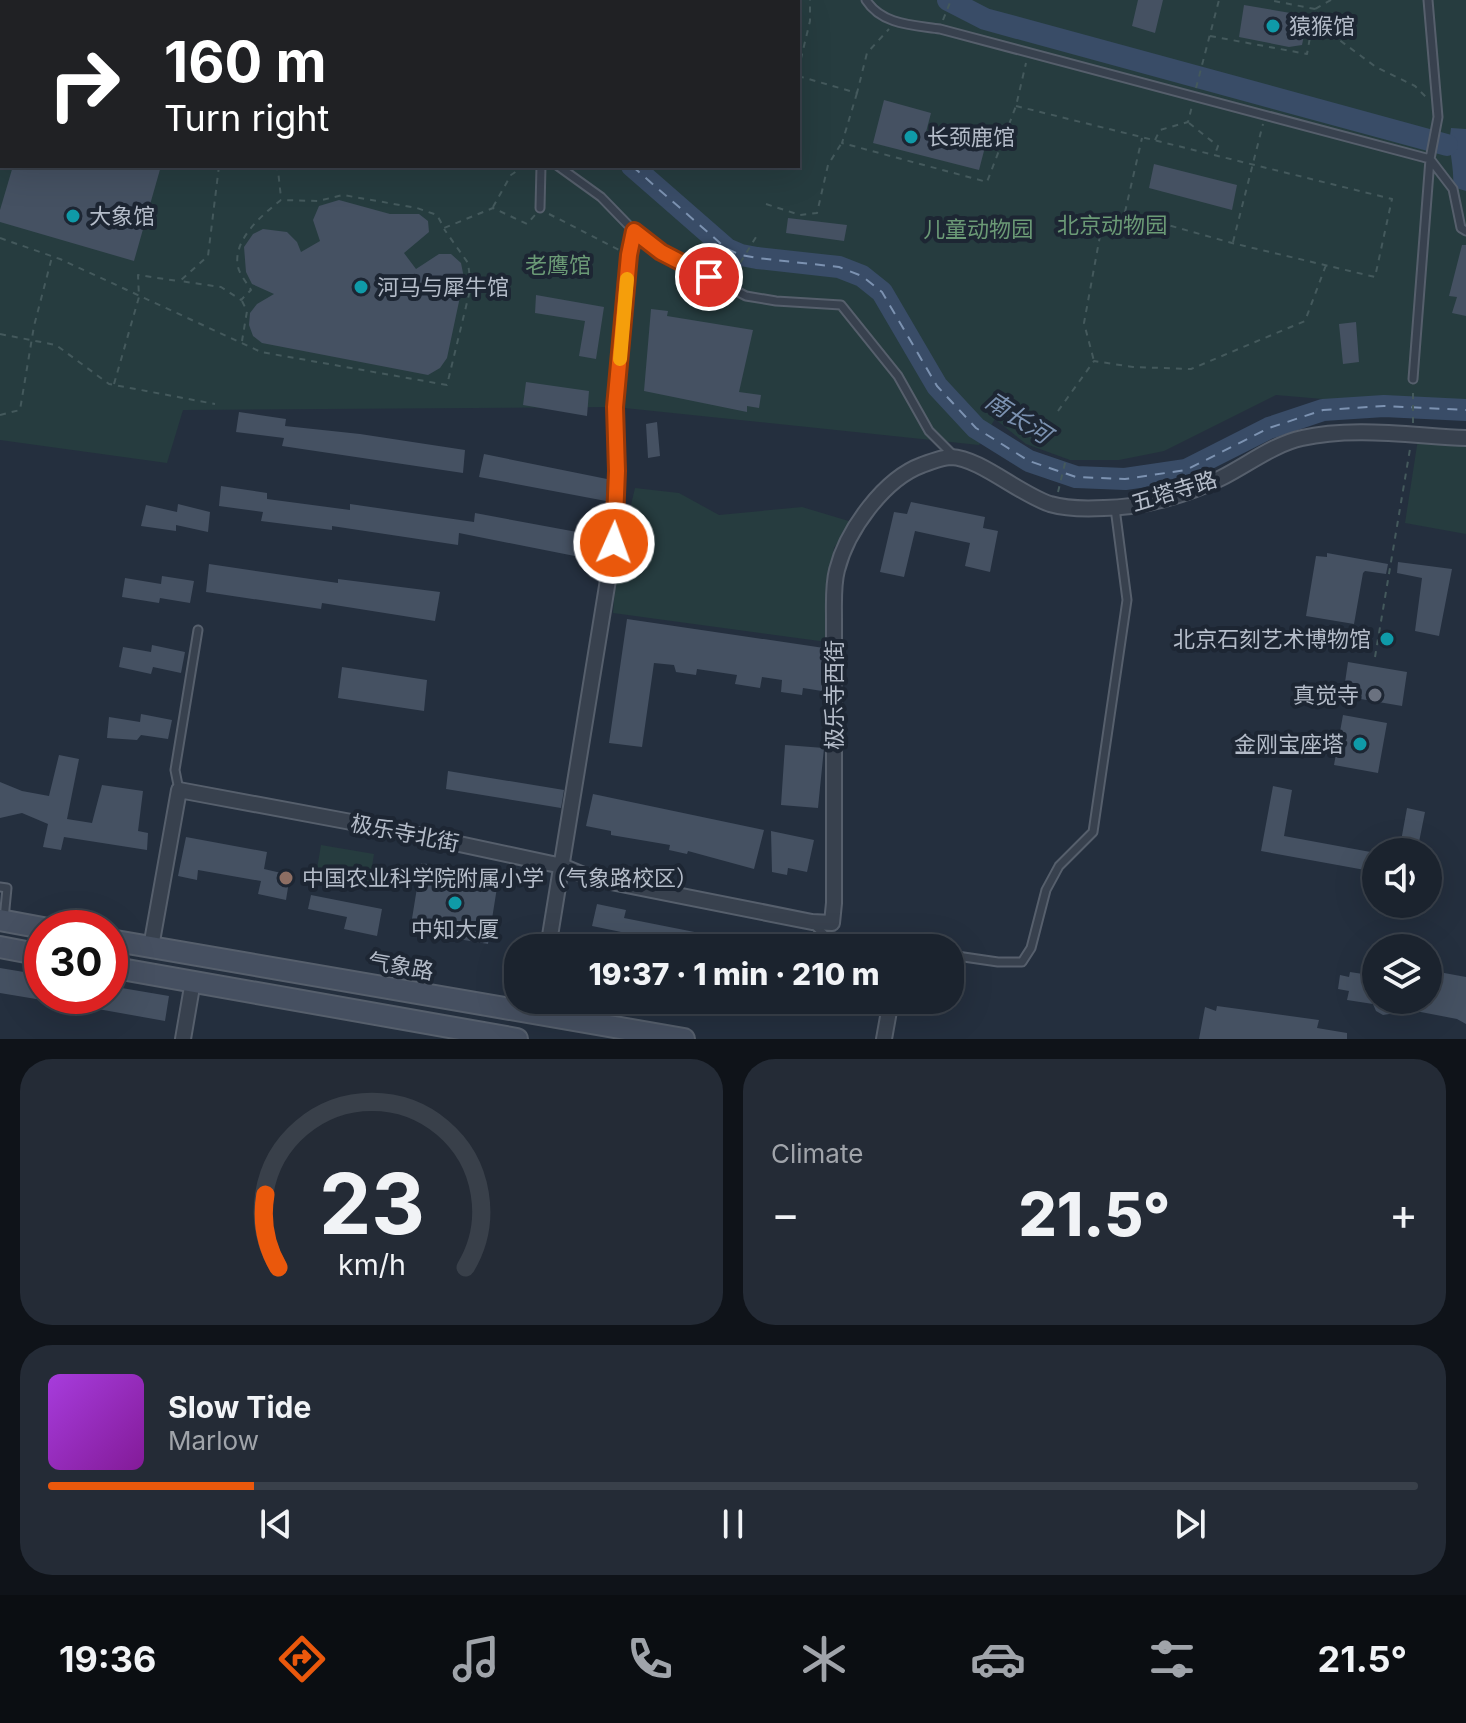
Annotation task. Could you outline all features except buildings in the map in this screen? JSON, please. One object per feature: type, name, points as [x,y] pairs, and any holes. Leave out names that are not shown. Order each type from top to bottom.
[{"type":"street","points":[[550,934],[614,543],[617,471],[615,407]]},
{"type":"street","name":"五塔寺路","points":[[955,458],[965,460],[1054,505],[1080,509],[1115,508],[1153,501],[1218,480],[1301,438],[1413,431],[1466,438]]},
{"type":"street","name":"极乐寺西街","points":[[832,923],[836,572],[844,547],[861,519],[890,483],[920,465],[955,458]]},
{"type":"street","points":[[151,947],[179,790]]},
{"type":"street","name":"极乐寺北街","points":[[179,790],[394,830],[562,866],[591,878],[812,922],[832,923]]},
{"type":"street","points":[[2,921],[24,925]]},
{"type":"street","name":"气象路","points":[[128,943],[504,1002]]},
{"type":"street","points":[[0,947],[24,952]]},
{"type":"street","points":[[128,970],[517,1039]]},
{"type":"street","points":[[183,1039],[193,981]]},
{"type":"street","name":"气象路","points":[[569,1014],[677,1038]]},
{"type":"street","points":[[884,1039],[888,1014]]},
{"type":"lane","points":[[866,0],[895,23],[940,29],[1430,159],[1453,189],[1461,228],[1466,231]]},
{"type":"lane","points":[[1413,379],[1430,159],[1437,112],[1428,0]]},
{"type":"lane","points":[[540,208],[541,168]]},
{"type":"lane","points":[[561,168],[601,197],[634,231],[661,252],[746,296],[841,305],[898,376],[929,431],[955,458]]},
{"type":"lane","points":[[615,407],[634,231]]},
{"type":"lane","points":[[964,957],[1022,962],[1031,948],[1046,890],[1059,866],[1093,832],[1127,600],[1115,508]]},
{"type":"lane","points":[[179,790],[175,770],[198,630]]},
{"type":"lane","points":[[0,879],[3,887],[2,921]]},
{"type":"lane","points":[[812,922],[824,934]]},
{"type":"path","points":[[800,65],[810,21],[810,0]]},
{"type":"path","points":[[945,13],[951,0]]},
{"type":"path","points":[[1188,122],[1219,0]]},
{"type":"path","points":[[1269,0],[1315,9],[1331,0]]},
{"type":"path","points":[[1210,36],[1307,54],[1315,9]]},
{"type":"path","points":[[1315,9],[1327,31],[1376,67],[1415,86],[1437,112]]},
{"type":"path","points":[[766,204],[800,215],[817,213],[828,165],[842,143],[867,53],[895,23]]},
{"type":"path","points":[[842,143],[987,182],[1016,106],[1028,54]]},
{"type":"path","points":[[800,75],[857,93]]},
{"type":"path","points":[[1016,106],[1392,199],[1375,277],[1232,243],[1125,213],[1104,214],[1084,323],[1094,361]]},
{"type":"path","points":[[1232,243],[1265,116]]},
{"type":"path","points":[[1155,141],[1160,130],[1188,122]]},
{"type":"path","points":[[1188,122],[1218,146],[1215,156]]},
{"type":"path","points":[[1125,213],[1142,138]]},
{"type":"path","points":[[180,281],[208,256],[219,168]]},
{"type":"path","points":[[276,168],[281,200]]},
{"type":"path","points":[[444,228],[493,208],[511,175],[521,168]]},
{"type":"path","points":[[0,238],[52,256],[261,352],[447,385],[471,286],[468,263],[437,215],[343,195],[318,201],[281,200],[267,211],[243,239],[237,253],[238,269],[251,290],[241,300]]},
{"type":"path","points":[[493,208],[527,224],[540,208],[629,255]]},
{"type":"path","points":[[734,273],[756,237]]},
{"type":"path","points":[[0,415],[20,410],[52,256]]},
{"type":"path","points":[[1094,361],[1133,367],[1191,369],[1256,343],[1305,321],[1326,265]]},
{"type":"path","points":[[113,385],[139,297],[138,275],[221,287],[241,300],[247,311],[242,343]]},
{"type":"path","points":[[0,334],[56,345],[109,384],[215,404]]},
{"type":"path","points":[[1058,411],[1094,361]]},
{"type":"path","points":[[1375,657],[1413,431],[1413,379]]},
{"type":"path","points":[[1054,505],[1066,459]]},
{"type":"green space","name":"北京动物园","points":[[800,0],[1466,0],[1466,400],[1323,399],[1276,395],[1164,451],[1119,460],[1070,460],[1026,444],[995,419],[979,445],[615,407],[183,410],[167,463],[0,440],[0,168],[800,168]]},
{"type":"green space","points":[[1418,439],[1466,439],[1466,534],[1405,523]]},
{"type":"green space","points":[[635,488],[679,493],[719,515],[802,507],[852,522],[834,548],[827,593],[827,642],[613,613],[619,533]]},
{"type":"green space","points":[[321,845],[374,854],[369,885],[316,875]]},
{"type":"water","points":[[1451,128],[1466,129],[1466,191],[1453,187]]},
{"type":"waterway","points":[[948,0],[985,19],[1447,145]]},
{"type":"waterway","name":"南长河","points":[[634,168],[727,249],[757,258],[839,267],[862,276],[882,292],[937,386],[976,428],[1029,461],[1076,477],[1125,479],[1186,470],[1269,428],[1323,410],[1384,406],[1466,410]]},
{"type":"ferry route","points":[[634,168],[727,249],[757,258],[839,267],[862,276],[882,292],[937,386],[976,428],[1029,461],[1076,477],[1125,479],[1186,470],[1269,428],[1323,410],[1384,406],[1466,410]]},
{"type":"slow traffic","points":[[620,359],[627,279]]},
{"type":"place","name":"猿猴馆","points":[[1273,26]]},
{"type":"place","name":"长颈鹿馆","points":[[911,137]]},
{"type":"place","name":"大象馆","points":[[73,216]]},
{"type":"place","name":"河马与犀牛馆","points":[[361,287]]},
{"type":"place","name":"北京石刻艺术博物馆","points":[[1387,639]]},
{"type":"place","name":"真觉寺","points":[[1375,695]]},
{"type":"place","name":"金刚宝座塔","points":[[1360,744]]},
{"type":"place","name":"中国农业科学院附属小学（气象路校区）","points":[[286,878]]},
{"type":"place","name":"中知大厦","points":[[455,903]]},
{"type":"route","points":[[614,543],[617,471],[615,407],[634,231],[661,252],[709,277]]},
{"type":"park label","name":"儿童动物园","points":[[978,229]]},
{"type":"park label","name":"老鹰馆","points":[[558,265]]}]
